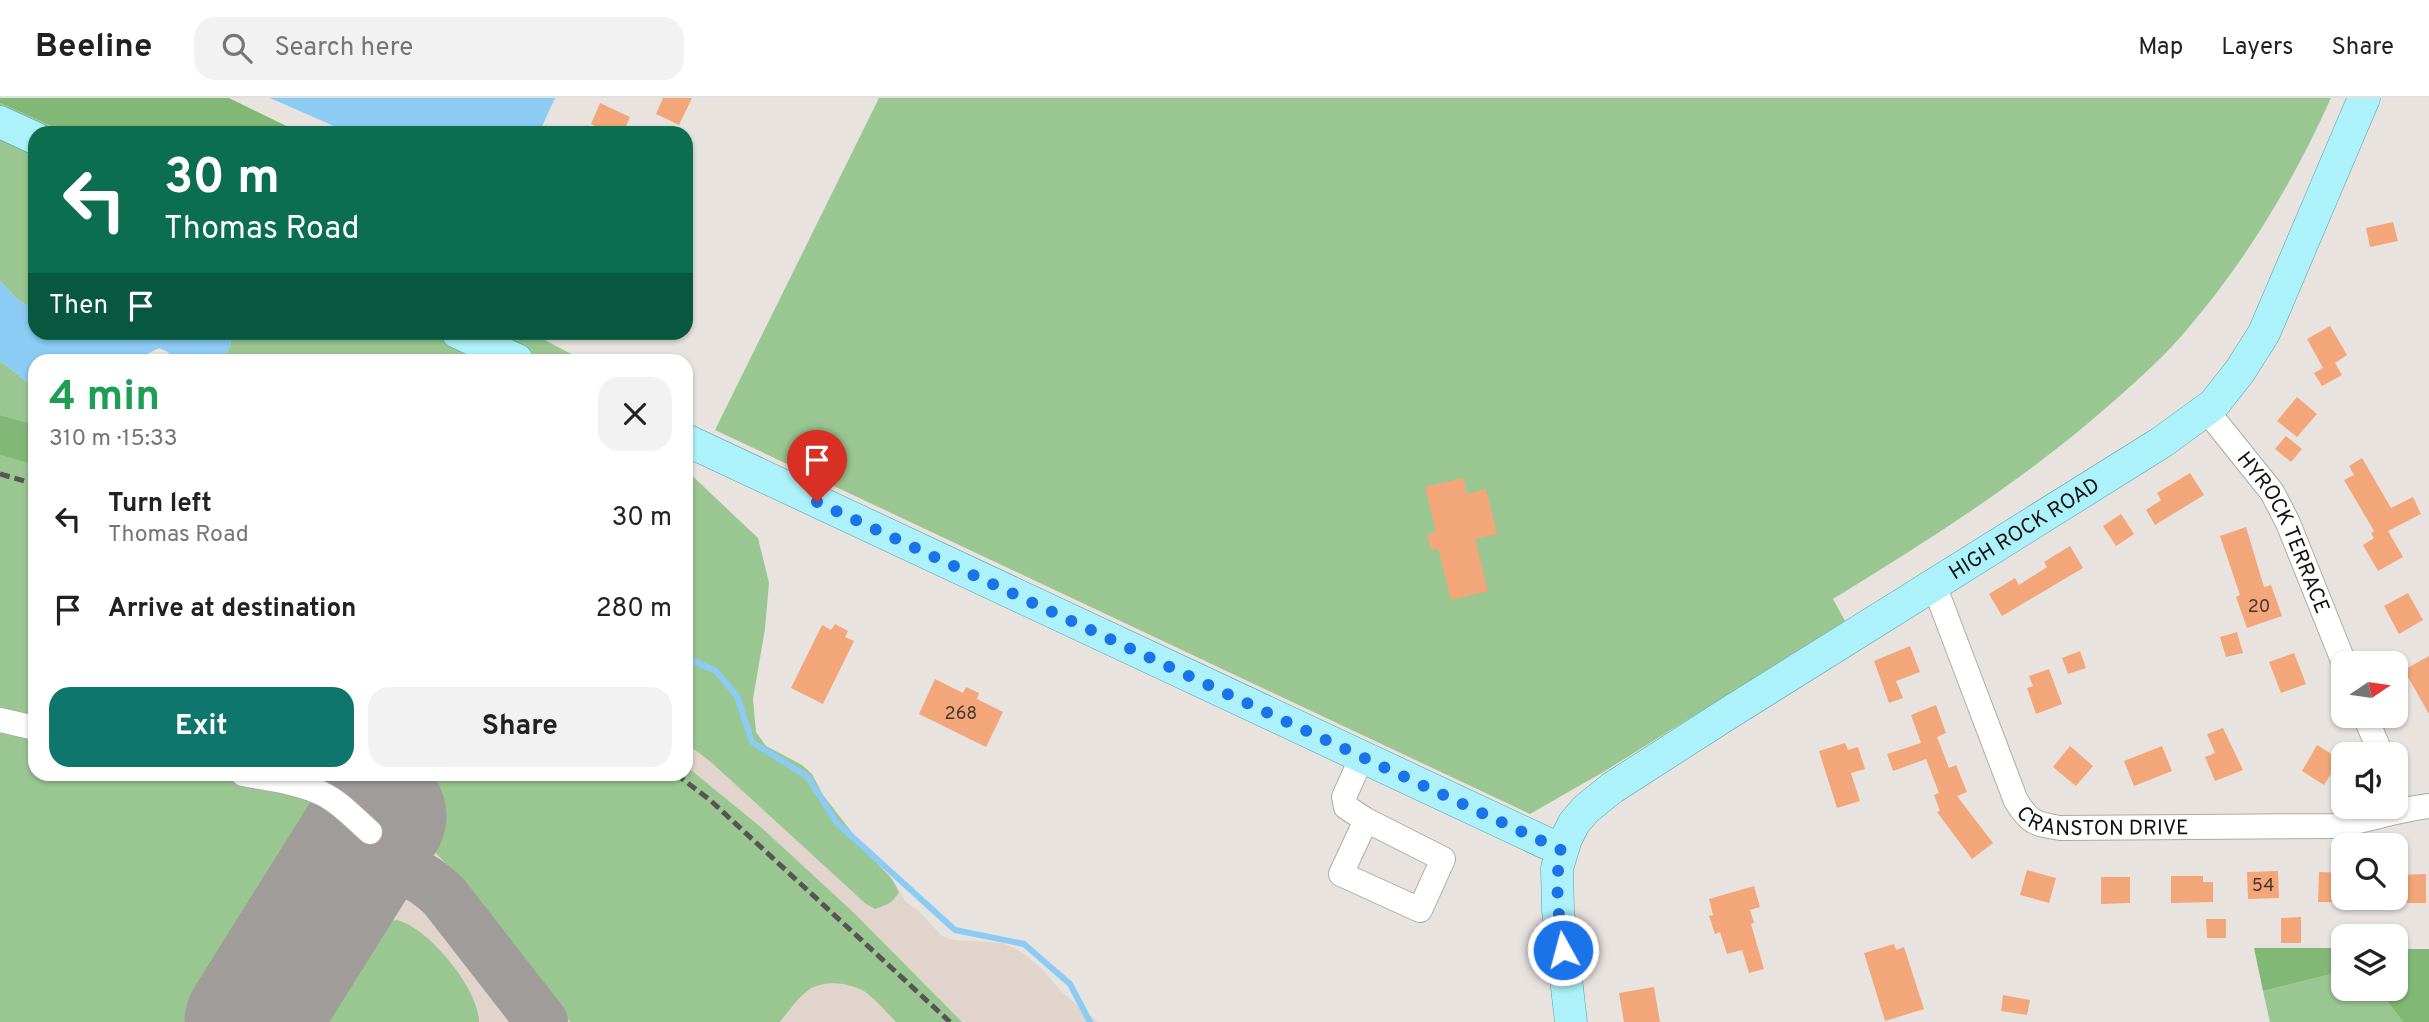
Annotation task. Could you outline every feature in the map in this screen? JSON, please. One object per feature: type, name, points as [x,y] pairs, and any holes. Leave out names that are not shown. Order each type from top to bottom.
[{"type":"main road","name":"HIGH ROCK ROAD","points":[[1561,850],[1579,817],[1612,788],[2162,442],[2207,411],[2234,379],[2270,322],[2364,98]]},
{"type":"main road","points":[[0,122],[28,135]]},
{"type":"main road","points":[[474,340],[504,354]]},
{"type":"main road","points":[[693,443],[1561,850],[1557,868],[1557,894],[1571,1022]]},
{"type":"street","name":"HYROCK TERRACE","points":[[2207,411],[2272,492],[2288,523],[2339,651]]},
{"type":"street","name":"CRANSTON DRIVE","points":[[1934,585],[2016,801],[2027,818],[2037,824],[2060,828],[2334,826],[2367,819]]},
{"type":"street","points":[[0,720],[28,726]]},
{"type":"street","points":[[1362,757],[1344,802],[1351,812],[1366,820]]},
{"type":"street","points":[[280,781],[322,793],[337,802],[370,832]]},
{"type":"street","name":"CRANSTON DRIVE","points":[[2408,802],[2429,806]]},
{"type":"shaded area","points":[[0,361],[28,383],[28,781],[693,781],[693,677],[739,737],[865,851],[890,876],[906,902],[919,911],[942,936],[954,940],[1003,943],[1020,951],[1041,968],[1063,993],[1098,1022],[0,1022]]},
{"type":"green space","points":[[0,98],[229,98],[287,126],[51,126],[0,103]]},
{"type":"green space","points":[[879,98],[2331,98],[2302,159],[2231,274],[2181,337],[2124,392],[2013,482],[1833,599],[1845,621],[1605,771],[1530,814],[715,430]]},
{"type":"green space","points":[[0,103],[51,126],[28,126],[28,306],[18,300],[0,281]]},
{"type":"green space","points":[[230,340],[544,340],[571,354],[226,354],[231,345]]},
{"type":"green space","points":[[0,361],[28,383],[28,423],[0,415]]},
{"type":"green space","points":[[0,415],[28,423],[28,463],[0,455]]},
{"type":"green space","points":[[0,455],[28,463],[28,781],[693,781],[693,772],[763,829],[853,912],[962,1022],[896,1022],[862,990],[832,983],[810,989],[780,1022],[570,1022],[435,852],[344,792],[200,1022],[0,1022]]},
{"type":"green space","points":[[693,477],[758,538],[769,583],[765,629],[753,699],[756,732],[766,746],[802,765],[812,774],[823,795],[871,857],[892,879],[899,892],[894,899],[875,909],[866,904],[693,748]]},
{"type":"green space","points":[[397,920],[410,925],[423,935],[450,962],[471,993],[479,1022],[303,1022],[359,934],[378,923]]},
{"type":"green space","points":[[2254,948],[2331,948],[2331,974],[2263,991]]},
{"type":"green space","points":[[2408,949],[2429,949],[2429,1022],[2403,1022],[2387,1001],[2408,1001]]},
{"type":"green space","points":[[2331,974],[2331,1001],[2387,1001],[2403,1022],[2270,1022],[2263,991]]},
{"type":"water","points":[[270,98],[555,98],[542,126],[334,126]]},
{"type":"water","points":[[0,281],[18,300],[28,306],[28,340],[230,340],[231,345],[226,354],[170,354],[159,348],[147,354],[28,354],[28,383],[0,361]]},
{"type":"building","points":[[663,98],[692,98],[679,125],[656,114]]},
{"type":"building","points":[[600,103],[630,117],[626,126],[591,124]]},
{"type":"building","points":[[2393,222],[2398,241],[2370,247],[2366,228]]},
{"type":"building","points":[[2330,326],[2347,355],[2335,363],[2342,375],[2322,386],[2314,373],[2323,368],[2307,339]]},
{"type":"building","points":[[2297,397],[2317,414],[2297,437],[2277,421]]},
{"type":"building","points":[[2286,436],[2302,449],[2291,462],[2275,449]]},
{"type":"building","points":[[2362,458],[2391,508],[2413,497],[2421,514],[2388,531],[2403,557],[2378,571],[2363,545],[2374,538],[2371,533],[2374,531],[2344,480],[2354,475],[2349,466]]},
{"type":"building","points":[[2190,473],[2204,495],[2155,525],[2146,510],[2161,500],[2157,493]]},
{"type":"building","points":[[1463,478],[1467,494],[1486,489],[1497,534],[1475,539],[1488,591],[1451,600],[1438,548],[1431,550],[1427,534],[1436,532],[1425,487]]},
{"type":"building","points":[[2121,514],[2134,534],[2116,546],[2103,526]]},
{"type":"building","points":[[2246,527],[2264,587],[2271,585],[2282,616],[2247,628],[2236,597],[2240,595],[2220,536]]},
{"type":"building","points":[[2070,546],[2083,568],[2002,616],[1989,594],[2015,578],[2019,585],[2047,567],[2044,562]]},
{"type":"building","points":[[2408,593],[2423,620],[2399,634],[2384,606]]},
{"type":"building","points":[[835,624],[848,631],[845,637],[854,641],[823,704],[791,688],[822,625],[831,630]]},
{"type":"building","points":[[2237,632],[2243,653],[2226,657],[2220,637]]},
{"type":"building","points":[[1910,646],[1920,672],[1896,681],[1903,698],[1889,703],[1874,661]]},
{"type":"building","points":[[2080,651],[2086,668],[2068,674],[2062,658]]},
{"type":"building","points":[[2294,653],[2306,684],[2281,693],[2269,662]]},
{"type":"building","points":[[2429,656],[2429,714],[2408,677],[2408,668]]},
{"type":"building","points":[[2049,669],[2062,704],[2036,714],[2027,688],[2033,686],[2029,676]]},
{"type":"building","points":[[935,679],[963,693],[966,687],[979,693],[977,699],[1003,712],[986,747],[919,714]]},
{"type":"building","points":[[1936,705],[1946,733],[1937,737],[1949,768],[1956,765],[1967,792],[1957,796],[1993,843],[1972,859],[1937,812],[1940,811],[1934,795],[1939,793],[1926,759],[1893,771],[1887,754],[1921,743],[1911,715]]},
{"type":"building","points":[[2223,728],[2243,770],[2215,781],[2205,757],[2215,753],[2207,734]]},
{"type":"building","points":[[1845,743],[1848,750],[1858,747],[1865,769],[1851,773],[1860,801],[1837,808],[1819,751]]},
{"type":"building","points":[[2317,745],[2331,754],[2331,774],[2324,785],[2302,771]]},
{"type":"building","points":[[2070,746],[2093,766],[2076,786],[2053,767]]},
{"type":"building","points":[[2162,746],[2172,771],[2134,786],[2124,761]]},
{"type":"building","points":[[2027,870],[2056,878],[2049,903],[2020,895]]},
{"type":"building","points":[[2278,871],[2279,898],[2248,899],[2247,872]]},
{"type":"building","points":[[2319,872],[2331,872],[2331,902],[2318,902]]},
{"type":"building","points":[[2426,874],[2426,903],[2408,903],[2408,875]]},
{"type":"building","points":[[2171,876],[2203,876],[2203,882],[2213,882],[2213,902],[2171,903]]},
{"type":"building","points":[[2101,877],[2130,877],[2130,903],[2101,904]]},
{"type":"building","points":[[1754,886],[1760,907],[1750,910],[1754,923],[1751,924],[1764,969],[1749,973],[1742,950],[1727,954],[1720,932],[1715,934],[1709,916],[1713,915],[1709,899]]},
{"type":"building","points":[[2301,917],[2301,943],[2281,943],[2281,918]]},
{"type":"building","points":[[2206,919],[2226,919],[2226,938],[2207,938]]},
{"type":"building","points":[[1894,944],[1896,950],[1904,947],[1924,1009],[1885,1021],[1864,953]]},
{"type":"building","points":[[1654,987],[1660,1022],[1624,1022],[1619,993]]},
{"type":"building","points":[[2003,995],[2030,1000],[2027,1015],[2001,1011]]},
{"type":"waterway","points":[[693,661],[716,671],[737,696],[752,742],[808,777],[836,822],[955,930],[1024,944],[1070,984],[1090,1022]]},
{"type":"taxiway","points":[[327,900],[357,879],[385,870],[399,870],[428,882],[444,896],[542,1022]]},
{"type":"runway","points":[[251,1022],[380,816]]},
{"type":"railway","points":[[0,474],[28,482]]},
{"type":"railway","points":[[685,781],[710,800],[950,1022]]},
{"type":"route","points":[[817,502],[1561,850],[1557,868],[1557,894],[1563,950]]}]
